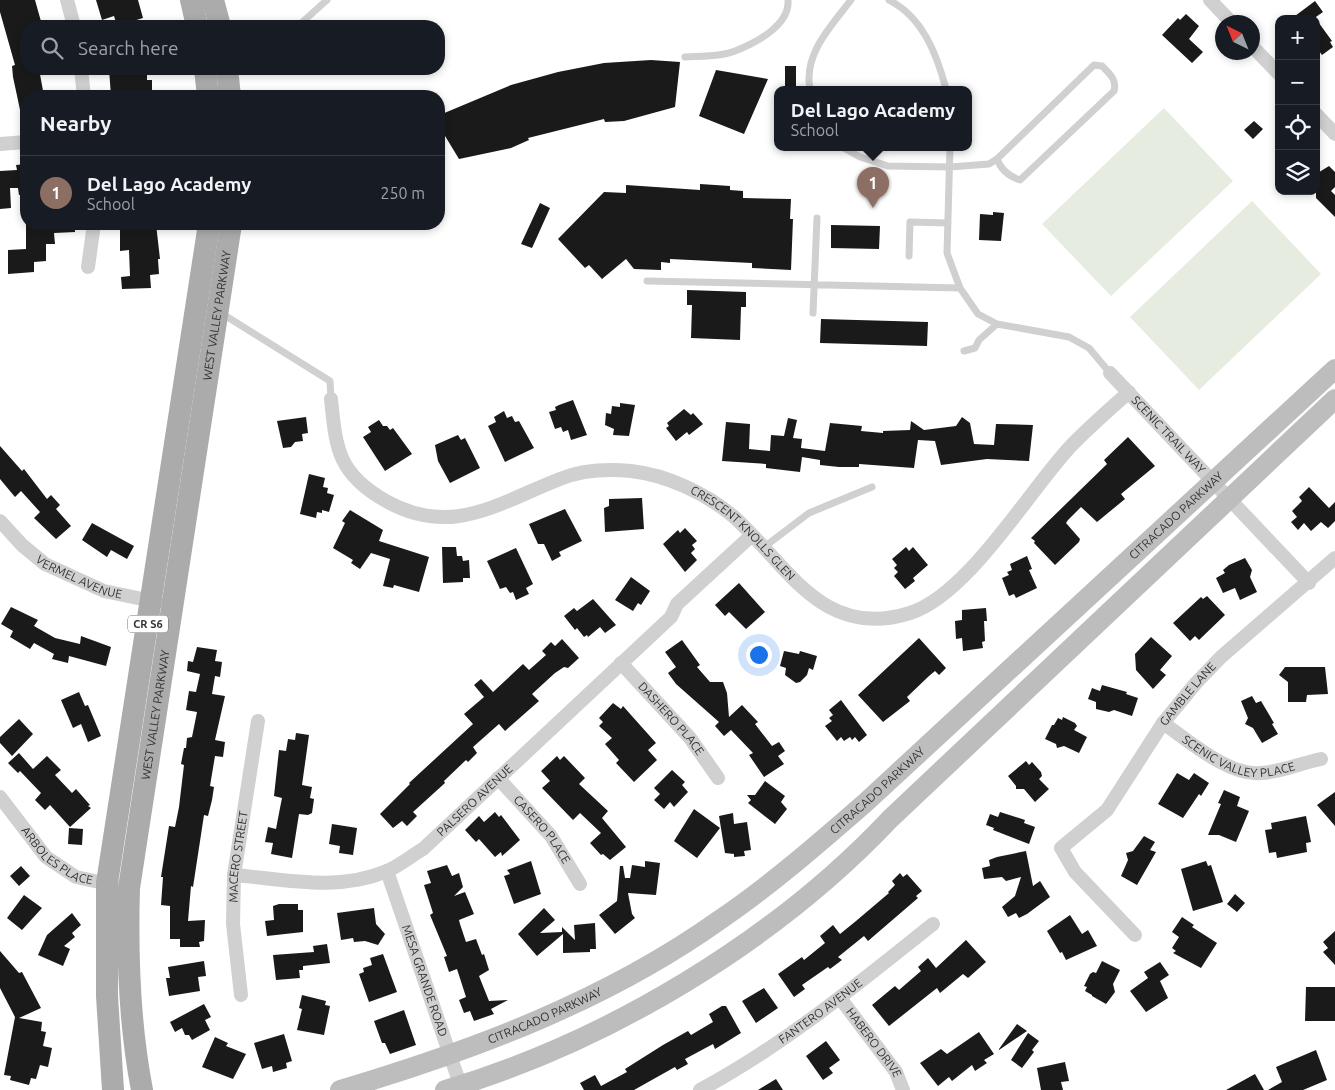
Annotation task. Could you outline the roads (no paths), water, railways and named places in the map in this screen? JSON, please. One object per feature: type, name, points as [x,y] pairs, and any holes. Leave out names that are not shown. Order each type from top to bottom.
[{"type":"main road","points":[[191,0],[196,20]]},
{"type":"main road","points":[[213,0],[218,20]]},
{"type":"main road","points":[[206,75],[207,90]]},
{"type":"main road","points":[[229,75],[230,90]]},
{"type":"main road","name":"WEST VALLEY PARKWAY","points":[[142,1090],[131,1015],[127,944],[129,888],[208,230]]},
{"type":"main road","name":"WEST VALLEY PARKWAY","points":[[113,1090],[107,996],[107,884],[218,312],[229,230]]},
{"type":"street","points":[[67,0],[72,20]]},
{"type":"street","points":[[1210,0],[1224,15]]},
{"type":"street","points":[[1260,54],[1275,70]]},
{"type":"street","points":[[82,75],[83,90]]},
{"type":"street","points":[[1320,118],[1335,134]]},
{"type":"street","points":[[0,144],[20,142]]},
{"type":"street","points":[[88,267],[93,230]]},
{"type":"street","name":"CITRACADO PARKWAY","points":[[340,1090],[450,1055],[511,1033],[594,995],[680,945],[766,886],[799,861],[865,803],[1214,483],[1335,369]]},
{"type":"street","name":"SCENIC TRAIL WAY","points":[[1110,373],[1309,582]]},
{"type":"street","name":"CRESCENT KNOLLS GLEN","points":[[331,399],[335,441],[342,461],[367,489],[398,508],[413,513],[448,518],[481,513],[562,478],[587,472],[631,471],[656,476],[699,494],[732,516],[805,592],[838,611],[874,618],[910,613],[930,604],[943,595],[969,570],[1069,448],[1129,392]]},
{"type":"street","name":"CITRACADO PARKWAY","points":[[456,1088],[527,1061],[632,1011],[721,958],[799,902],[861,850],[890,819],[1335,398]]},
{"type":"street","name":"VERMEL AVENUE","points":[[0,520],[22,545],[45,564],[104,591],[162,603]]},
{"type":"street","name":"PALSERO AVENUE","points":[[234,875],[332,883],[349,882],[387,871],[423,849],[671,618],[677,604],[752,536]]},
{"type":"street","name":"GAMBLE LANE","points":[[1135,935],[1075,872],[1061,848],[1106,810],[1163,723],[1221,657],[1335,558]]},
{"type":"street","name":"DASHERO PLACE","points":[[621,663],[690,738],[718,778]]},
{"type":"street","name":"MACERO STREET","points":[[241,995],[233,924],[234,875],[258,721]]},
{"type":"street","name":"SCENIC VALLEY PLACE","points":[[1163,723],[1218,761],[1239,770],[1260,774],[1321,758]]},
{"type":"street","name":"CASERO PLACE","points":[[498,778],[551,836],[580,884]]},
{"type":"street","name":"ARBOLES PLACE","points":[[0,797],[46,857],[76,877],[129,888]]},
{"type":"street","name":"MESA GRANDE ROAD","points":[[387,871],[450,1055],[456,1088]]},
{"type":"street","name":"FANTERO AVENUE","points":[[700,1090],[725,1077],[840,998],[933,924]]},
{"type":"street","name":"HABERO DRIVE","points":[[840,998],[896,1072],[904,1090]]},
{"type":"lane","points":[[305,20],[327,0]]},
{"type":"lane","points":[[685,57],[735,52],[762,37],[785,18],[788,0]]},
{"type":"lane","points":[[810,86],[812,60],[824,35],[852,0]]},
{"type":"lane","points":[[890,0],[915,20],[928,38],[945,86]]},
{"type":"lane","points":[[849,151],[860,157],[888,166],[950,167],[989,164],[1094,65],[1102,66],[1113,77],[1116,85],[1114,91],[1020,180],[1010,176],[1000,167],[996,159]]},
{"type":"lane","points":[[950,151],[947,253],[960,288],[978,314],[997,324],[1069,337],[1089,348],[1110,373]]},
{"type":"lane","points":[[813,314],[817,218]]},
{"type":"lane","points":[[909,256],[910,222],[948,223]]},
{"type":"lane","points":[[647,281],[960,288]]},
{"type":"lane","points":[[218,312],[330,381],[331,399]]},
{"type":"lane","points":[[964,351],[975,348],[979,340],[997,324]]},
{"type":"lane","points":[[763,548],[810,513],[872,487]]},
{"type":"place","name":"Del Lago Academy","points":[[873,208]]}]
